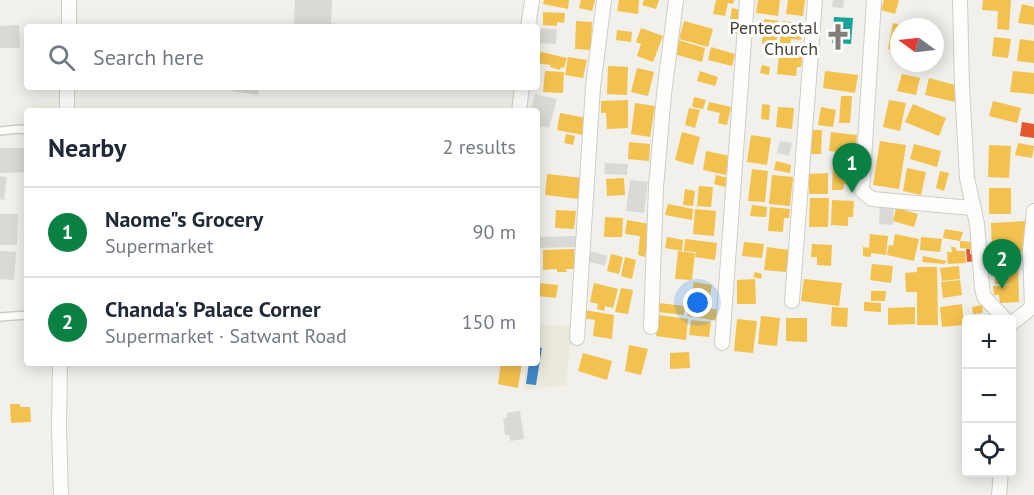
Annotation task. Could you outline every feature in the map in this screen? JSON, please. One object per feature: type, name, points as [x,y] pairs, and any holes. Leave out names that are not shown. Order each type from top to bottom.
[{"type":"street","points":[[69,0],[69,24]]},
{"type":"street","points":[[528,24],[532,0]]},
{"type":"street","points":[[577,338],[593,87],[604,0]]},
{"type":"street","points":[[651,327],[656,187],[676,0]]},
{"type":"street","points":[[722,343],[747,0]]},
{"type":"street","points":[[792,301],[815,0]]},
{"type":"street","points":[[874,0],[862,191],[872,199],[972,208]]},
{"type":"street","points":[[960,0],[962,98],[967,178],[977,224],[984,297],[1001,315]]},
{"type":"street","points":[[67,90],[67,108]]},
{"type":"street","points":[[519,108],[522,90]]},
{"type":"street","points":[[1016,319],[1033,306],[1030,251],[1034,211]]},
{"type":"street","points":[[60,366],[61,495]]},
{"type":"street","points":[[999,495],[1001,477]]},
{"type":"lane","points":[[0,131],[24,130]]},
{"type":"lane","points":[[0,317],[24,315]]},
{"type":"shaded area","points":[[540,325],[572,326],[566,385],[523,390],[527,366],[540,366]]},
{"type":"building: Homes","points":[[544,0],[569,0],[568,9],[543,4]]},
{"type":"building: Homes","points":[[581,0],[595,0],[592,11],[579,8]]},
{"type":"building: Homes","points":[[619,0],[639,0],[638,14],[617,11]]},
{"type":"building: Homes","points":[[644,0],[659,0],[656,9],[642,5]]},
{"type":"building: Homes","points":[[716,0],[734,0],[733,4],[728,3],[725,16],[713,14]]},
{"type":"building: Homes","points":[[758,0],[780,0],[778,16],[756,13]]},
{"type":"building: Homes","points":[[788,0],[805,0],[803,16],[786,14]]},
{"type":"building: Homes","points":[[884,0],[899,0],[895,14],[881,10]]},
{"type":"building: Homes","points":[[983,0],[1011,0],[1009,30],[997,29],[998,11],[982,10]]},
{"type":"building: Homes","points":[[1022,4],[1034,7],[1034,25],[1018,23]]},
{"type":"building: Homes","points":[[732,8],[740,10],[737,34],[728,33]]},
{"type":"building: Homes","points":[[543,12],[565,13],[564,23],[557,22],[557,26],[543,25]]},
{"type":"building: Homes","points":[[764,19],[779,21],[776,46],[762,44]]},
{"type":"building: Homes","points":[[576,21],[592,22],[591,50],[575,49]]},
{"type":"building: Homes","points":[[684,21],[713,29],[708,47],[679,39]]},
{"type":"building: Homes","points":[[783,21],[803,24],[801,40],[791,39],[790,47],[779,46]]},
{"type":"building: Homes","points":[[641,28],[663,36],[653,62],[637,56],[641,44],[636,42]]},
{"type":"building: Homes","points":[[617,30],[632,32],[631,42],[616,40]]},
{"type":"building: Homes","points":[[994,37],[1011,39],[1008,58],[992,56]]},
{"type":"building: Homes","points":[[1020,39],[1034,41],[1034,63],[1017,61]]},
{"type":"building: Homes","points":[[678,40],[705,48],[702,62],[674,54]]},
{"type":"building: Homes","points":[[711,47],[735,54],[732,66],[708,60]]},
{"type":"building: Homes","points":[[793,49],[803,50],[801,67],[797,67],[796,76],[777,74],[779,56],[792,58]]},
{"type":"building: Homes","points":[[540,52],[567,58],[564,68],[561,67],[560,70],[550,67],[551,65],[540,63]]},
{"type":"building: Homes","points":[[568,57],[587,60],[583,78],[565,75]]},
{"type":"building: Homes","points":[[762,65],[770,67],[769,75],[760,73]]},
{"type":"building: Homes","points":[[608,66],[628,67],[627,95],[607,94]]},
{"type":"building: Homes","points":[[637,68],[654,72],[648,96],[631,92]]},
{"type":"building: Homes","points":[[545,71],[564,72],[563,93],[543,92]]},
{"type":"building: Homes","points":[[700,71],[718,77],[715,86],[697,81]]},
{"type":"building: Homes","points":[[825,71],[858,75],[855,93],[823,88]]},
{"type":"building: Homes","points":[[1013,71],[1034,73],[1034,94],[1010,92]]},
{"type":"building: Homes","points":[[902,74],[920,78],[916,95],[897,91]]},
{"type":"building: Homes","points":[[929,78],[959,86],[955,102],[925,95]]},
{"type":"building: Homes","points":[[841,96],[852,96],[850,123],[839,123]]},
{"type":"building: Homes","points":[[694,97],[706,100],[703,109],[692,107]]},
{"type":"building: Homes","points":[[628,100],[628,128],[607,129],[606,113],[601,113],[601,101]]},
{"type":"building: Homes","points":[[889,100],[906,103],[900,131],[883,127]]},
{"type":"building: Homes","points":[[993,101],[1021,108],[1017,123],[989,116]]},
{"type":"building: Homes","points":[[709,102],[731,107],[727,125],[718,123],[720,113],[707,110]]},
{"type":"building: Homes","points":[[635,103],[655,106],[650,137],[631,134]]},
{"type":"building: Homes","points":[[762,104],[770,105],[769,120],[761,119]]},
{"type":"building: Homes","points":[[913,104],[946,118],[939,136],[905,122]]},
{"type":"building: Homes","points":[[778,107],[794,108],[792,129],[776,127]]},
{"type":"building: Homes","points":[[821,107],[836,110],[833,127],[818,125]]},
{"type":"building: Homes","points":[[689,108],[700,110],[695,128],[685,125]]},
{"type":"building: Homes","points":[[560,113],[586,118],[583,135],[557,130]]},
{"type":"building: Homes","points":[[811,130],[822,130],[821,154],[811,154]]},
{"type":"building: Homes","points":[[682,132],[700,137],[693,165],[675,160]]},
{"type":"building: Homes","points":[[831,132],[857,135],[855,154],[829,151]]},
{"type":"building: Homes","points":[[566,134],[575,136],[573,145],[564,143]]},
{"type":"building: Homes","points":[[751,135],[771,138],[767,165],[747,162]]},
{"type":"building: Homes","points":[[880,141],[906,145],[899,189],[873,185]]},
{"type":"building: Homes","points":[[629,142],[650,144],[649,161],[628,159]]},
{"type":"building: Homes","points":[[1018,143],[1034,146],[1032,158],[1015,155]]},
{"type":"building: Homes","points":[[914,144],[941,151],[937,167],[910,159]]},
{"type":"building: Homes","points":[[989,145],[1011,146],[1009,178],[988,177]]},
{"type":"building: Homes","points":[[706,151],[730,156],[726,175],[703,170]]},
{"type":"building: Homes","points":[[776,161],[791,165],[790,173],[774,170]]},
{"type":"building: Homes","points":[[833,165],[854,166],[853,185],[844,184],[843,190],[832,190]]},
{"type":"building: Homes","points":[[907,168],[926,172],[921,195],[903,191]]},
{"type":"building: Homes","points":[[752,169],[768,171],[765,202],[748,201]]},
{"type":"building: Homes","points":[[940,171],[949,173],[944,191],[936,188]]},
{"type":"building: Homes","points":[[828,173],[828,194],[809,194],[809,174]]},
{"type":"building: Homes","points":[[547,174],[582,178],[579,199],[545,195]]},
{"type":"building: Homes","points":[[716,175],[728,178],[725,187],[714,184]]},
{"type":"building: Homes","points":[[772,175],[793,177],[790,206],[769,204]]},
{"type":"building: Homes","points":[[624,178],[625,195],[607,196],[606,179]]},
{"type":"building: Homes","points":[[699,186],[713,187],[711,207],[697,206]]},
{"type":"building: Homes","points":[[989,188],[1011,188],[1011,214],[989,214]]},
{"type":"building: Homes","points":[[685,189],[695,191],[693,206],[683,205]]},
{"type":"building: Homes","points":[[810,198],[829,198],[828,227],[809,227]]},
{"type":"building: Homes","points":[[832,200],[854,201],[853,217],[848,217],[848,226],[831,225]]},
{"type":"building: Homes","points":[[668,204],[693,209],[692,220],[665,215]]},
{"type":"building: Homes","points":[[752,205],[767,207],[766,217],[750,216]]},
{"type":"building: Homes","points":[[770,207],[790,209],[789,218],[784,218],[783,232],[768,231]]},
{"type":"building: Homes","points":[[896,208],[918,214],[914,227],[893,221]]},
{"type":"building: Homes","points":[[695,209],[716,211],[714,236],[693,234]]},
{"type":"building: Homes","points":[[556,210],[576,211],[574,229],[555,228]]},
{"type":"building: Homes","points":[[605,217],[623,218],[622,237],[604,237]]},
{"type":"building: Homes","points":[[627,220],[650,224],[645,257],[638,255],[640,236],[625,234]]},
{"type":"building: Homes","points":[[1026,221],[1027,252],[992,253],[991,223]]},
{"type":"building: Homes","points":[[945,229],[963,232],[960,241],[943,238]]},
{"type":"building: Homes","points":[[870,234],[888,236],[886,255],[871,253],[871,257],[863,256],[863,247],[869,248]]},
{"type":"building: Homes","points":[[895,234],[919,239],[914,261],[887,255],[889,245],[893,246]]},
{"type":"building: Homes","points":[[667,237],[683,240],[682,251],[665,248]]},
{"type":"building: Homes","points":[[921,237],[942,239],[940,252],[920,250]]},
{"type":"building: Homes","points":[[685,239],[717,243],[715,260],[695,257],[696,252],[684,251]]},
{"type":"building: Homes","points":[[960,241],[973,242],[973,249],[960,248]]},
{"type":"building: Homes","points":[[744,242],[764,244],[762,258],[742,256]]},
{"type":"building: Homes","points":[[812,244],[832,245],[831,266],[817,265],[817,257],[811,257]]},
{"type":"building: Homes","points":[[767,247],[789,250],[786,272],[764,270]]},
{"type":"building: Homes","points":[[951,247],[955,247],[957,251],[965,251],[966,263],[948,264],[947,252],[952,252]]},
{"type":"building: Homes","points":[[574,249],[574,269],[566,269],[567,272],[557,272],[557,269],[543,270],[543,250]]},
{"type":"building: Homes","points":[[678,251],[695,253],[692,280],[675,279]]},
{"type":"building: Homes","points":[[611,254],[623,257],[619,274],[607,271]]},
{"type":"building: Homes","points":[[923,256],[947,261],[944,264],[922,262]]},
{"type":"building: Homes","points":[[625,257],[636,260],[632,279],[621,276]]},
{"type":"building: Homes","points":[[872,264],[893,266],[891,283],[870,280]]},
{"type":"building: Homes","points":[[995,264],[1018,264],[1019,302],[1000,303],[999,295],[994,295],[993,286],[1014,285],[995,284]]},
{"type":"building: Homes","points":[[959,266],[960,279],[942,281],[940,268]]},
{"type":"building: Homes","points":[[917,267],[937,267],[938,325],[917,325],[917,292],[906,292],[905,273],[917,272]]},
{"type":"building: Homes","points":[[755,272],[762,274],[761,279],[753,277]]},
{"type":"building: Homes","points":[[755,279],[756,304],[737,304],[737,280]]},
{"type":"building: Homes","points":[[804,279],[842,283],[839,306],[801,301]]},
{"type":"building: Homes","points":[[960,280],[962,295],[943,298],[941,282]]},
{"type":"building: Homes","points":[[694,282],[712,285],[709,302],[691,298]]},
{"type":"building: Homes","points":[[540,283],[558,285],[556,298],[540,296]]},
{"type":"building: Homes","points":[[594,283],[618,289],[613,308],[605,306],[604,311],[597,309],[598,304],[590,302]]},
{"type":"building: Homes","points":[[621,288],[633,290],[628,314],[615,312]]},
{"type":"building: Homes","points":[[871,291],[886,291],[885,301],[871,301]]},
{"type":"building: Homes","points":[[864,302],[881,303],[881,312],[864,311]]},
{"type":"building: Homes","points":[[659,303],[685,306],[684,315],[658,312]]},
{"type":"building: Homes","points":[[962,304],[962,325],[942,327],[940,307]]},
{"type":"building: Homes","points":[[689,305],[720,310],[718,321],[687,316]]},
{"type":"building: Homes","points":[[982,305],[983,313],[973,314],[972,307]]},
{"type":"building: Homes","points":[[832,307],[848,308],[847,327],[831,326]]},
{"type":"building: Homes","points":[[915,307],[915,324],[888,325],[888,308]]},
{"type":"building: Homes","points":[[584,310],[614,315],[612,339],[593,336],[595,320],[582,318]]},
{"type":"building: Homes","points":[[659,315],[688,319],[686,340],[656,336]]},
{"type":"building: Homes","points":[[761,316],[780,318],[777,346],[758,344]]},
{"type":"building: Homes","points":[[786,318],[807,318],[807,342],[786,341]]},
{"type":"building: Homes","points":[[737,319],[757,321],[753,353],[734,351]]},
{"type":"building: Homes","points":[[691,320],[711,322],[709,337],[689,335]]},
{"type":"building: Homes","points":[[629,345],[648,349],[641,375],[625,371]]},
{"type":"building: Homes","points":[[689,352],[690,368],[670,369],[670,353]]},
{"type":"building: Homes","points":[[583,353],[612,361],[607,380],[578,371]]},
{"type":"building: Homes","points":[[501,366],[522,366],[518,388],[498,384]]},
{"type":"building: Homes","points":[[10,404],[30,407],[31,422],[11,423]]},
{"type":"building: Shops","points":[[1022,122],[1034,124],[1034,138],[1020,136]]},
{"type":"building: Shops","points":[[966,249],[970,249],[970,254],[977,254],[977,261],[967,262]]},
{"type":"building: Schools","points":[[529,366],[539,366],[536,385],[526,384]]},
{"type":"building: Public","points":[[834,17],[853,18],[851,44],[832,43]]},
{"type":"building: Other","points":[[295,0],[332,0],[331,24],[294,24]]},
{"type":"building: Other","points":[[833,0],[844,0],[843,8],[832,7]]},
{"type":"building: Other","points":[[19,25],[20,48],[0,48],[0,26]]},
{"type":"building: Other","points":[[540,28],[557,29],[556,44],[540,43]]},
{"type":"building: Other","points":[[232,90],[259,90],[258,95]]},
{"type":"building: Other","points":[[535,94],[557,99],[549,128],[540,126],[540,108],[531,108]]},
{"type":"building: Other","points":[[780,141],[792,143],[789,156],[777,153]]},
{"type":"building: Other","points":[[0,148],[24,148],[24,172],[0,173]]},
{"type":"building: Other","points":[[605,163],[628,164],[627,175],[604,174]]},
{"type":"building: Other","points":[[0,176],[7,177],[4,200],[0,199]]},
{"type":"building: Other","points":[[630,180],[648,182],[644,213],[626,211]]},
{"type":"building: Other","points":[[880,205],[894,206],[893,225],[879,224]]},
{"type":"building: Other","points":[[0,214],[18,214],[17,245],[0,245]]},
{"type":"building: Other","points":[[577,236],[577,247],[540,248],[540,237]]},
{"type":"building: Other","points":[[0,251],[16,252],[14,280],[0,279]]},
{"type":"building: Other","points":[[590,251],[607,256],[605,266],[587,261]]},
{"type":"building: Other","points":[[520,411],[524,439],[510,441],[509,435],[505,435],[503,418],[507,418],[507,413]]},
{"type":"place","name":"Pentecostal Church","points":[[838,37]]},
{"type":"place","name":"Naome\"s Grocery","points":[[852,193]]},
{"type":"place","name":"Chanda's Palace Corner","points":[[1002,289]]}]
